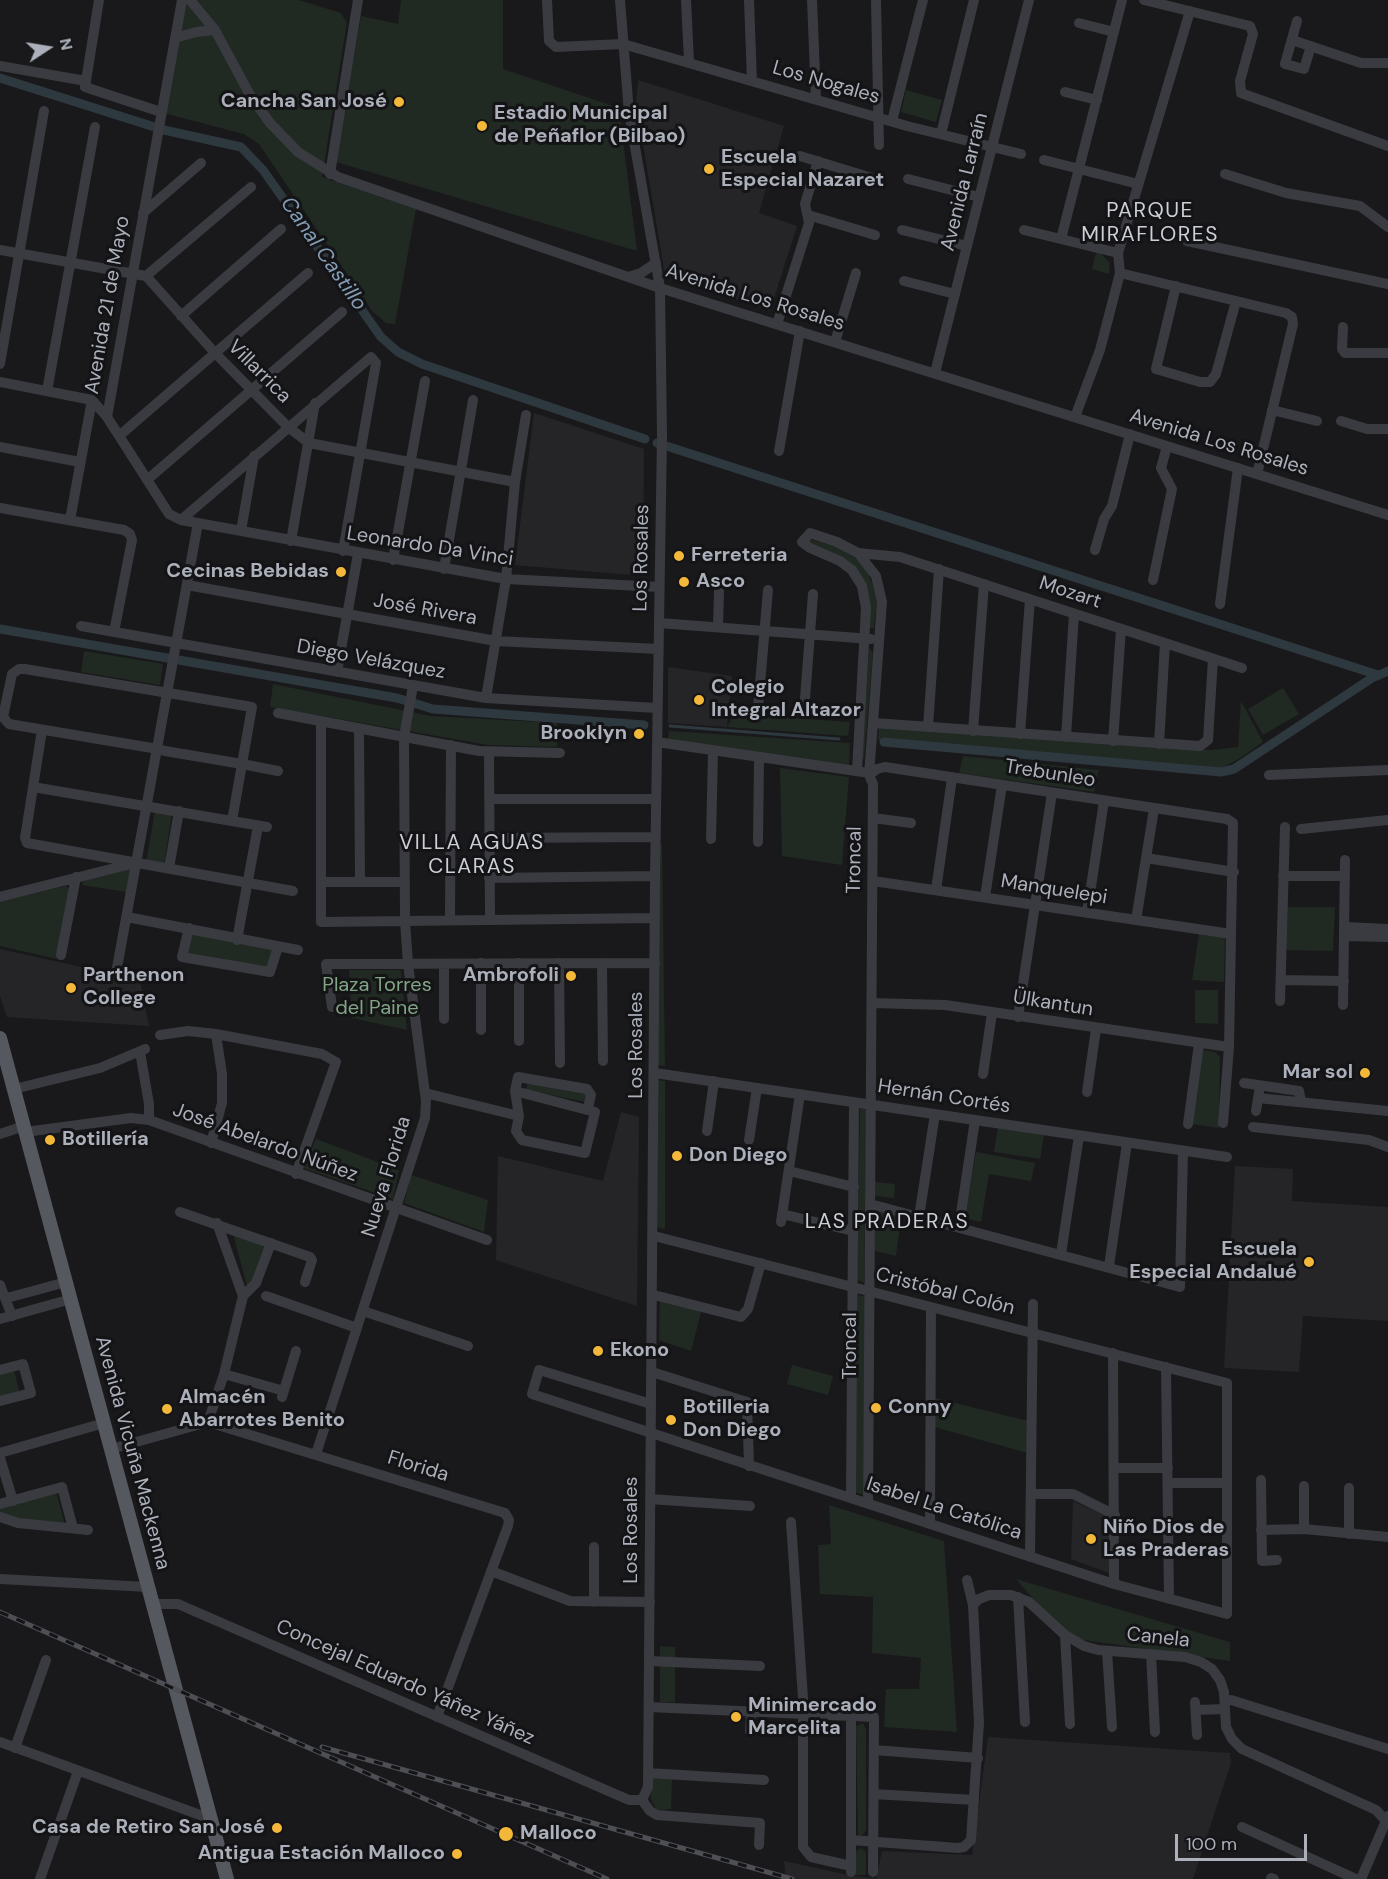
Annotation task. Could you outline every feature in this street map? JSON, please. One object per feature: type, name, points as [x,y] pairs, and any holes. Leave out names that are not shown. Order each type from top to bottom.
[{"type":"main road","name":"Avenida Vicuña Mackenna","points":[[0,1038],[4,1065],[14,1089],[25,1129],[227,1879]]},
{"type":"street","points":[[85,84],[99,0]]},
{"type":"street","name":"Avenida 21 de Mayo","points":[[181,520],[169,514],[107,417],[182,0]]},
{"type":"street","name":"Avenida Los Rosales","points":[[190,0],[215,30],[250,95],[270,123],[298,152],[330,174],[660,288],[1388,515]]},
{"type":"street","points":[[330,174],[358,0]]},
{"type":"street","name":"Los Nogales","points":[[547,0],[549,40],[554,46],[623,44],[892,121],[1021,154]]},
{"type":"street","name":"Los Rosales","points":[[620,0],[629,113],[660,288],[662,436],[655,876],[654,1295],[649,1707],[647,1793],[642,1800]]},
{"type":"street","points":[[686,0],[689,63]]},
{"type":"street","points":[[749,0],[753,81]]},
{"type":"street","points":[[812,0],[816,99]]},
{"type":"street","points":[[876,0],[879,145]]},
{"type":"street","points":[[892,121],[923,0]]},
{"type":"street","points":[[941,134],[974,0]]},
{"type":"street","name":"Avenida Larraín","points":[[935,373],[1029,0]]},
{"type":"street","points":[[1061,239],[1122,0]]},
{"type":"street","points":[[1144,0],[1250,26],[1253,34],[1239,90],[1244,95],[1388,146]]},
{"type":"street","points":[[1074,417],[1100,350],[1120,273],[1118,253],[1190,11]]},
{"type":"street","points":[[1297,21],[1285,64],[1304,69],[1311,46]]},
{"type":"street","points":[[1079,24],[1114,32]]},
{"type":"street","points":[[175,38],[215,30]]},
{"type":"street","points":[[1292,39],[1361,63],[1388,63]]},
{"type":"street","points":[[0,66],[85,84],[159,121]]},
{"type":"street","points":[[1065,92],[1097,100]]},
{"type":"street","points":[[0,364],[44,111]]},
{"type":"street","points":[[47,391],[95,127]]},
{"type":"street","points":[[800,156],[872,178]]},
{"type":"street","points":[[1044,160],[1138,184]]},
{"type":"street","points":[[777,324],[809,223],[805,204],[818,161]]},
{"type":"street","points":[[143,213],[201,163]]},
{"type":"street","points":[[1225,174],[1286,193],[1360,206],[1388,227]]},
{"type":"street","points":[[908,179],[979,197]]},
{"type":"street","points":[[0,250],[146,276],[251,187]]},
{"type":"street","points":[[808,214],[875,235]]},
{"type":"street","points":[[181,316],[281,229]]},
{"type":"street","points":[[902,230],[967,246]]},
{"type":"street","points":[[1024,230],[1118,253]]},
{"type":"street","points":[[1187,241],[1388,284]]},
{"type":"street","points":[[628,277],[641,273],[656,263]]},
{"type":"street","points":[[119,436],[308,273]]},
{"type":"street","points":[[835,342],[856,273]]},
{"type":"street","points":[[1120,273],[1287,313],[1292,317],[1293,324],[1257,474]]},
{"type":"street","name":"Villarrica","points":[[146,276],[251,390],[309,443],[515,482]]},
{"type":"street","points":[[904,281],[955,294]]},
{"type":"street","points":[[1176,286],[1156,360],[1156,369],[1200,382],[1210,382],[1213,378],[1236,301]]},
{"type":"street","points":[[147,480],[342,312]]},
{"type":"street","points":[[1343,327],[1343,352],[1388,353]]},
{"type":"street","points":[[779,451],[800,331]]},
{"type":"street","points":[[181,520],[367,359],[373,358],[376,363],[343,551]]},
{"type":"street","points":[[393,560],[425,381]]},
{"type":"street","points":[[0,382],[92,400],[107,417]]},
{"type":"street","points":[[70,520],[92,400]]},
{"type":"street","points":[[444,569],[473,400]]},
{"type":"street","points":[[291,541],[315,403]]},
{"type":"street","points":[[1272,410],[1317,421]]},
{"type":"street","points":[[486,698],[506,579],[515,482],[526,415]]},
{"type":"street","points":[[1341,421],[1367,429],[1388,429]]},
{"type":"street","points":[[1095,550],[1104,519],[1112,506],[1130,434]]},
{"type":"street","points":[[1153,580],[1172,489],[1161,470],[1167,446]]},
{"type":"street","points":[[0,447],[80,462]]},
{"type":"street","points":[[241,531],[254,456]]},
{"type":"street","points":[[1220,604],[1238,468]]},
{"type":"street","points":[[0,508],[124,530],[130,534],[132,540],[114,632]]},
{"type":"street","points":[[117,968],[198,523],[181,520]]},
{"type":"street","name":"Leonardo Da Vinci","points":[[198,523],[358,554],[506,579],[659,587]]},
{"type":"street","name":"Troncal","points":[[857,771],[866,608],[862,586],[852,570],[840,561],[802,542],[806,535],[813,534],[837,542],[858,553],[876,576],[882,603],[881,640],[869,774],[873,784],[873,880],[868,1503]]},
{"type":"street","name":"Mozart","points":[[858,553],[887,555],[939,569],[1242,668]]},
{"type":"street","points":[[337,672],[358,554]]},
{"type":"street","points":[[876,576],[887,555]]},
{"type":"street","points":[[928,727],[939,569]]},
{"type":"street","points":[[973,730],[984,584]]},
{"type":"street","name":"José Rivera","points":[[187,585],[496,641],[658,649]]},
{"type":"street","points":[[758,708],[768,590]]},
{"type":"street","points":[[718,627],[719,591]]},
{"type":"street","points":[[804,712],[813,594]]},
{"type":"street","points":[[1020,734],[1030,599]]},
{"type":"street","points":[[1066,737],[1074,614]]},
{"type":"street","points":[[659,623],[881,640]]},
{"type":"street","name":"Diego Velázquez","points":[[81,626],[176,646],[337,672],[412,690],[486,698],[657,708]]},
{"type":"street","points":[[1113,741],[1121,629]]},
{"type":"street","points":[[1159,744],[1165,643]]},
{"type":"street","points":[[874,723],[1200,746],[1205,744],[1208,737],[1213,658]]},
{"type":"street","points":[[232,821],[242,764],[252,707],[25,669],[16,670],[10,677],[3,717],[5,721],[42,730],[158,749],[242,764],[278,771]]},
{"type":"street","name":"Nueva Florida","points":[[316,1454],[423,1126],[425,1093],[408,964],[405,921],[404,737],[412,690]]},
{"type":"street","points":[[278,713],[489,752],[560,753]]},
{"type":"street","points":[[321,721],[321,922],[655,918]]},
{"type":"street","points":[[359,728],[360,882]]},
{"type":"street","points":[[42,730],[25,842],[293,891]]},
{"type":"street","points":[[657,742],[869,774]]},
{"type":"street","points":[[450,919],[451,745]]},
{"type":"street","points":[[489,752],[489,919]]},
{"type":"street","points":[[711,839],[713,752]]},
{"type":"street","points":[[758,842],[759,758]]},
{"type":"street","name":"Trebunleo","points":[[869,774],[885,767],[1227,819],[1233,823],[1235,828],[1234,873]]},
{"type":"street","points":[[1269,775],[1388,770]]},
{"type":"street","points":[[936,890],[952,777]]},
{"type":"street","points":[[985,897],[1002,785]]},
{"type":"street","points":[[33,787],[263,826],[248,883],[237,940]]},
{"type":"street","points":[[1018,1017],[1052,793]]},
{"type":"street","points":[[489,799],[656,799]]},
{"type":"street","points":[[1087,913],[1104,801]]},
{"type":"street","points":[[1137,920],[1154,809]]},
{"type":"street","points":[[169,868],[179,811]]},
{"type":"street","points":[[873,818],[911,823]]},
{"type":"street","points":[[1301,829],[1388,820]]},
{"type":"street","points":[[1280,1001],[1285,827]]},
{"type":"street","points":[[489,838],[656,837]]},
{"type":"street","points":[[1146,858],[1234,873],[1229,1047],[1223,1123]]},
{"type":"street","points":[[1343,1005],[1345,860]]},
{"type":"street","points":[[0,897],[137,862]]},
{"type":"street","points":[[489,878],[655,876]]},
{"type":"street","points":[[1283,876],[1345,876]]},
{"type":"street","points":[[61,955],[76,877]]},
{"type":"street","name":"Manquelepi","points":[[873,880],[1231,934]]},
{"type":"street","points":[[321,882],[405,882]]},
{"type":"street","points":[[127,917],[298,950]]},
{"type":"street","points":[[189,928],[182,957],[270,972],[278,946]]},
{"type":"street","points":[[1344,931],[1388,929]]},
{"type":"street","points":[[1344,931],[1388,937]]},
{"type":"street","points":[[444,963],[444,1019]]},
{"type":"street","points":[[482,963],[482,1030]]},
{"type":"street","points":[[519,963],[519,1041]]},
{"type":"street","points":[[559,963],[560,1063]]},
{"type":"street","points":[[602,963],[603,1061]]},
{"type":"street","points":[[332,1007],[326,964],[655,963]]},
{"type":"street","points":[[1281,980],[1344,981]]},
{"type":"street","name":"Ülkantun","points":[[872,1003],[932,1004],[1229,1047]]},
{"type":"street","points":[[983,1074],[992,1013]]},
{"type":"street","points":[[1087,1092],[1096,1029]]},
{"type":"street","points":[[160,1035],[188,1031],[216,1034],[322,1054],[336,1062],[296,1174]]},
{"type":"street","points":[[211,1143],[222,1103],[222,1074],[216,1034]]},
{"type":"street","points":[[1188,1124],[1199,1044]]},
{"type":"street","points":[[14,1089],[100,1068],[142,1051],[149,1120]]},
{"type":"street","name":"Hernán Cortés","points":[[655,1073],[1227,1157]]},
{"type":"street","points":[[515,1091],[588,1108],[595,1112],[585,1153],[522,1140],[516,1131],[519,1116],[515,1091],[516,1080],[523,1076],[587,1089],[591,1095],[588,1108]]},
{"type":"street","points":[[707,1131],[714,1081]]},
{"type":"street","points":[[1244,1083],[1299,1091],[1301,1102]]},
{"type":"street","points":[[1256,1111],[1260,1086]]},
{"type":"street","points":[[749,1140],[757,1088]]},
{"type":"street","points":[[425,1093],[519,1116]]},
{"type":"street","points":[[800,1094],[781,1218],[853,1231]]},
{"type":"street","points":[[1258,1098],[1388,1111]]},
{"type":"street","name":"Troncal","points":[[851,1497],[854,1102]]},
{"type":"street","points":[[919,1217],[935,1114]]},
{"type":"street","name":"José Abelardo Núñez","points":[[0,1134],[25,1129],[131,1118],[149,1120],[487,1240]]},
{"type":"street","points":[[959,1227],[975,1120]]},
{"type":"street","points":[[1253,1127],[1369,1140],[1388,1147]]},
{"type":"street","points":[[1061,1254],[1079,1136]]},
{"type":"street","points":[[1110,1266],[1127,1143]]},
{"type":"street","points":[[870,1204],[1110,1266],[1180,1287],[1183,1151]]},
{"type":"street","points":[[789,1171],[854,1187]]},
{"type":"street","points":[[180,1212],[310,1257],[312,1260],[305,1282]]},
{"type":"street","points":[[217,1223],[243,1296]]},
{"type":"street","name":"Cristóbal Colón","points":[[654,1236],[1227,1383],[1227,1483]]},
{"type":"street","points":[[111,1449],[208,1422],[224,1374],[243,1296],[256,1283],[271,1243]]},
{"type":"street","points":[[654,1295],[741,1317],[747,1312],[760,1263]]},
{"type":"street","points":[[7,1298],[66,1282]]},
{"type":"street","points":[[0,1285],[7,1298],[12,1316]]},
{"type":"street","points":[[266,1296],[357,1328]]},
{"type":"street","points":[[0,1319],[71,1299]]},
{"type":"street","points":[[1030,1557],[1033,1304]]},
{"type":"street","points":[[930,1523],[931,1307]]},
{"type":"street","points":[[363,1311],[468,1346]]},
{"type":"street","points":[[224,1374],[283,1395],[296,1351]]},
{"type":"street","points":[[1113,1353],[1114,1584]]},
{"type":"street","points":[[0,1370],[23,1364],[31,1393],[0,1401]]},
{"type":"street","points":[[1166,1367],[1169,1599]]},
{"type":"street","name":"Isabel La Católica","points":[[651,1404],[539,1370],[532,1394],[1114,1584],[1227,1614],[1227,1483]]},
{"type":"street","points":[[652,1372],[747,1402],[749,1466]]},
{"type":"street","name":"Florida","points":[[208,1422],[505,1513],[509,1523],[438,1717]]},
{"type":"street","points":[[13,1501],[0,1456],[104,1423]]},
{"type":"street","points":[[1114,1468],[1168,1468]]},
{"type":"street","points":[[1261,1480],[1262,1561],[1277,1560]]},
{"type":"street","points":[[1168,1483],[1227,1483]]},
{"type":"street","points":[[1304,1486],[1304,1529]]},
{"type":"street","points":[[0,1504],[62,1488],[73,1528]]},
{"type":"street","points":[[1349,1488],[1349,1534]]},
{"type":"street","points":[[1031,1494],[1073,1494],[1115,1515]]},
{"type":"street","points":[[650,1499],[750,1506]]},
{"type":"street","points":[[0,1517],[18,1523],[88,1530]]},
{"type":"street","points":[[791,1522],[803,1714],[803,1847],[811,1857],[851,1869],[851,1716]]},
{"type":"street","points":[[1261,1530],[1304,1529],[1388,1537]]},
{"type":"street","points":[[594,1547],[594,1602]]},
{"type":"street","points":[[491,1571],[564,1599],[594,1602],[650,1602]]},
{"type":"street","points":[[0,1579],[148,1587]]},
{"type":"street","points":[[851,1840],[964,1846],[972,1837],[979,1724],[973,1605],[967,1581]]},
{"type":"street","points":[[973,1605],[978,1599],[989,1595],[1002,1594],[1018,1597],[1025,1722]]},
{"type":"street","name":"Canela","points":[[1018,1597],[1034,1606],[1065,1635],[1084,1646],[1107,1651],[1190,1658],[1206,1665],[1220,1680],[1228,1704],[1229,1733],[1242,1749],[1376,1810],[1387,1820]]},
{"type":"street","name":"Concejal Eduardo Yáñez Yáñez","points":[[153,1604],[178,1604],[631,1801],[642,1800]]},
{"type":"street","points":[[1065,1635],[1070,1724]]},
{"type":"street","points":[[1107,1651],[1113,1727]]},
{"type":"street","points":[[1151,1654],[1155,1732]]},
{"type":"street","points":[[15,1748],[46,1660]]},
{"type":"street","points":[[649,1661],[760,1666]]},
{"type":"street","points":[[1197,1735],[1196,1706],[1228,1704],[1388,1749]]},
{"type":"street","points":[[649,1707],[874,1717],[873,1872]]},
{"type":"street","points":[[750,1731],[751,1712]]},
{"type":"street","points":[[0,1742],[211,1819]]},
{"type":"street","points":[[874,1750],[978,1758]]},
{"type":"street","points":[[40,1879],[78,1771]]},
{"type":"street","points":[[648,1773],[764,1780]]},
{"type":"street","points":[[874,1794],[974,1800]]},
{"type":"street","points":[[642,1800],[650,1811],[657,1815],[760,1823],[759,1845]]},
{"type":"street","points":[[1361,1879],[1387,1820]]},
{"type":"street","points":[[1242,1827],[1356,1879]]},
{"type":"shaded area","name":"Escuela Especial Nazaret","points":[[638,80],[784,126],[759,213],[797,226],[770,311],[672,276],[664,269],[636,103]]},
{"type":"shaded area","points":[[534,413],[644,449],[643,576],[515,565]]},
{"type":"shaded area","name":"Colegio Integral Altazor","points":[[668,667],[732,676],[727,727],[668,723]]},
{"type":"shaded area","name":"Parthenon College","points":[[0,949],[140,980],[149,1026],[7,1017],[0,996]]},
{"type":"shaded area","points":[[621,1112],[639,1117],[637,1306],[496,1260],[498,1156],[603,1181]]},
{"type":"shaded area","name":"Escuela Especial Andalué","points":[[1235,1166],[1293,1169],[1292,1201],[1388,1207],[1388,1321],[1303,1316],[1299,1372],[1224,1368]]},
{"type":"shaded area","name":"Niño Dios de Las Praderas","points":[[1073,1501],[1110,1518],[1109,1573],[1071,1559]]},
{"type":"shaded area","points":[[988,1737],[1230,1753],[1231,1763],[1193,1879],[786,1879],[784,1861],[853,1876],[876,1878],[882,1851],[972,1855]]},
{"type":"green space","points":[[187,0],[299,0],[341,13],[347,23],[322,177],[416,209],[395,324],[386,323],[372,311],[259,144],[244,134],[163,113]]},
{"type":"green space","name":"Estadio Municipal de Peñaflor (Bilbao)","points":[[401,0],[503,0],[503,69],[619,108],[637,251],[336,162],[361,16],[398,24]]},
{"type":"green space","points":[[906,90],[942,100],[936,122],[901,112]]},
{"type":"green space","points":[[1097,249],[1110,263],[1109,274],[1092,269]]},
{"type":"green space","points":[[808,539],[838,547],[854,557],[866,569],[877,602],[874,628],[870,628],[857,574],[816,548]]},
{"type":"green space","points":[[869,648],[873,653],[864,759],[862,758]]},
{"type":"green space","points":[[84,651],[163,664],[160,685],[81,672]]},
{"type":"green space","points":[[273,684],[431,716],[557,723],[557,747],[488,745],[270,707]]},
{"type":"green space","points":[[1283,688],[1299,714],[1263,735],[1248,709]]},
{"type":"green space","points":[[1241,701],[1263,742],[1239,759],[1221,768],[878,740],[879,727],[1212,750],[1238,747]]},
{"type":"green space","points":[[734,714],[850,722],[848,736],[727,727]]},
{"type":"green space","points":[[669,731],[850,743],[849,766],[668,739]]},
{"type":"green space","points":[[963,756],[1099,770],[1094,792],[959,773]]},
{"type":"green space","points":[[780,768],[849,777],[842,865],[782,856]]},
{"type":"green space","points":[[155,810],[172,813],[164,865],[146,863]]},
{"type":"green space","points":[[658,843],[662,844],[665,1066],[658,1065]]},
{"type":"green space","points":[[131,865],[126,892],[82,885],[84,878]]},
{"type":"green space","points":[[66,886],[70,890],[57,959],[0,946],[0,902]]},
{"type":"green space","points":[[1286,907],[1335,907],[1333,951],[1284,950]]},
{"type":"green space","points":[[192,933],[273,949],[268,967],[187,954]]},
{"type":"green space","points":[[1199,934],[1225,938],[1224,982],[1192,980]]},
{"type":"green space","name":"Plaza Torres del Paine","points":[[349,970],[401,970],[407,1030],[352,1018]]},
{"type":"green space","points":[[1195,990],[1218,990],[1218,1024],[1195,1023]]},
{"type":"green space","points":[[1199,1049],[1215,1052],[1220,1057],[1219,1128],[1190,1124]]},
{"type":"green space","points":[[528,1080],[588,1092],[586,1102],[526,1090]]},
{"type":"green space","points":[[658,1080],[665,1081],[665,1229],[657,1227]]},
{"type":"green space","points":[[860,1109],[866,1109],[864,1283],[857,1280]]},
{"type":"green space","points":[[998,1127],[1044,1134],[1040,1159],[994,1152]]},
{"type":"green space","points":[[316,1139],[399,1170],[393,1199],[303,1168]]},
{"type":"green space","points":[[976,1152],[1035,1163],[1031,1181],[989,1174],[981,1222],[965,1218]]},
{"type":"green space","points":[[411,1175],[488,1200],[484,1232],[404,1203]]},
{"type":"green space","points":[[875,1182],[895,1184],[894,1198],[874,1196]]},
{"type":"green space","points":[[875,1208],[901,1217],[896,1256],[875,1251]]},
{"type":"green space","points":[[231,1227],[268,1239],[253,1284],[247,1286]]},
{"type":"green space","points":[[660,1295],[703,1305],[691,1351],[659,1340]]},
{"type":"green space","points":[[858,1295],[866,1297],[863,1495],[855,1492]]},
{"type":"green space","points":[[792,1365],[833,1376],[828,1395],[787,1384]]},
{"type":"green space","points":[[14,1370],[20,1393],[0,1398],[0,1374]]},
{"type":"green space","points":[[931,1397],[1032,1422],[1031,1454],[931,1426]]},
{"type":"green space","points":[[56,1491],[65,1525],[20,1521],[0,1514],[0,1507]]},
{"type":"green space","points":[[829,1505],[944,1541],[957,1732],[884,1727],[886,1689],[919,1689],[921,1658],[872,1653],[873,1597],[820,1594],[818,1545],[831,1544]]},
{"type":"green space","points":[[1016,1579],[1230,1642],[1230,1661],[1077,1639],[1053,1622]]},
{"type":"green space","points":[[660,1646],[675,1647],[675,1702],[660,1702]]},
{"type":"green space","points":[[863,1723],[866,1729],[866,1830],[863,1835],[858,1836],[856,1726]]},
{"type":"green space","points":[[651,1776],[672,1778],[671,1809],[657,1810],[651,1800]]},
{"type":"green space","points":[[861,1848],[866,1852],[866,1875],[855,1875],[855,1852]]},
{"type":"waterway","name":"Canal Castillo","points":[[0,78],[164,130],[241,147],[263,170],[381,337],[398,352],[422,364],[645,439]]},
{"type":"waterway","points":[[657,443],[1378,675]]},
{"type":"waterway","points":[[0,629],[397,698],[433,709],[644,725]]},
{"type":"waterway","points":[[884,742],[1221,772],[1234,769],[1372,678],[1388,671]]},
{"type":"waterway","points":[[670,726],[839,739]]},
{"type":"railway","points":[[0,1612],[607,1879]]},
{"type":"railway","points":[[322,1747],[792,1879]]},
{"type":"place","name":"Cancha San José","points":[[399,102]]},
{"type":"place","name":"Estadio Municipal de Peñaflor (Bilbao)","points":[[482,126]]},
{"type":"place","name":"Escuela Especial Nazaret","points":[[709,169]]},
{"type":"place","name":"Ferreteria","points":[[679,556]]},
{"type":"place","name":"Cecinas Bebidas","points":[[341,572]]},
{"type":"place","name":"Asco","points":[[684,582]]},
{"type":"place","name":"Colegio Integral Altazor","points":[[699,700]]},
{"type":"place","name":"Brooklyn","points":[[639,734]]},
{"type":"place","name":"Ambrofoli","points":[[571,976]]},
{"type":"place","name":"Parthenon College","points":[[71,988]]},
{"type":"place","name":"Mar sol","points":[[1365,1073]]},
{"type":"place","name":"Botillería","points":[[50,1140]]},
{"type":"place","name":"Don Diego","points":[[677,1156]]},
{"type":"place","name":"Escuela Especial Andalué","points":[[1309,1262]]},
{"type":"place","name":"Ekono","points":[[598,1351]]},
{"type":"place","name":"Conny","points":[[876,1408]]},
{"type":"place","name":"Almacén Abarrotes Benito","points":[[167,1409]]},
{"type":"place","name":"Botilleria Don Diego","points":[[671,1420]]},
{"type":"place","name":"Niño Dios de Las Praderas","points":[[1091,1539]]},
{"type":"place","name":"Minimercado Marcelita","points":[[736,1717]]},
{"type":"place","name":"Casa de Retiro San José","points":[[277,1828]]},
{"type":"place","name":"Malloco","points":[[506,1834]]},
{"type":"place","name":"Antigua Estación Malloco","points":[[457,1854]]},
{"type":"district","name":"PARQUE MIRAFLORES","points":[[1150,223]]},
{"type":"district","name":"VILLA AGUAS CLARAS","points":[[472,855]]},
{"type":"district","name":"LAS PRADERAS","points":[[887,1222]]}]
